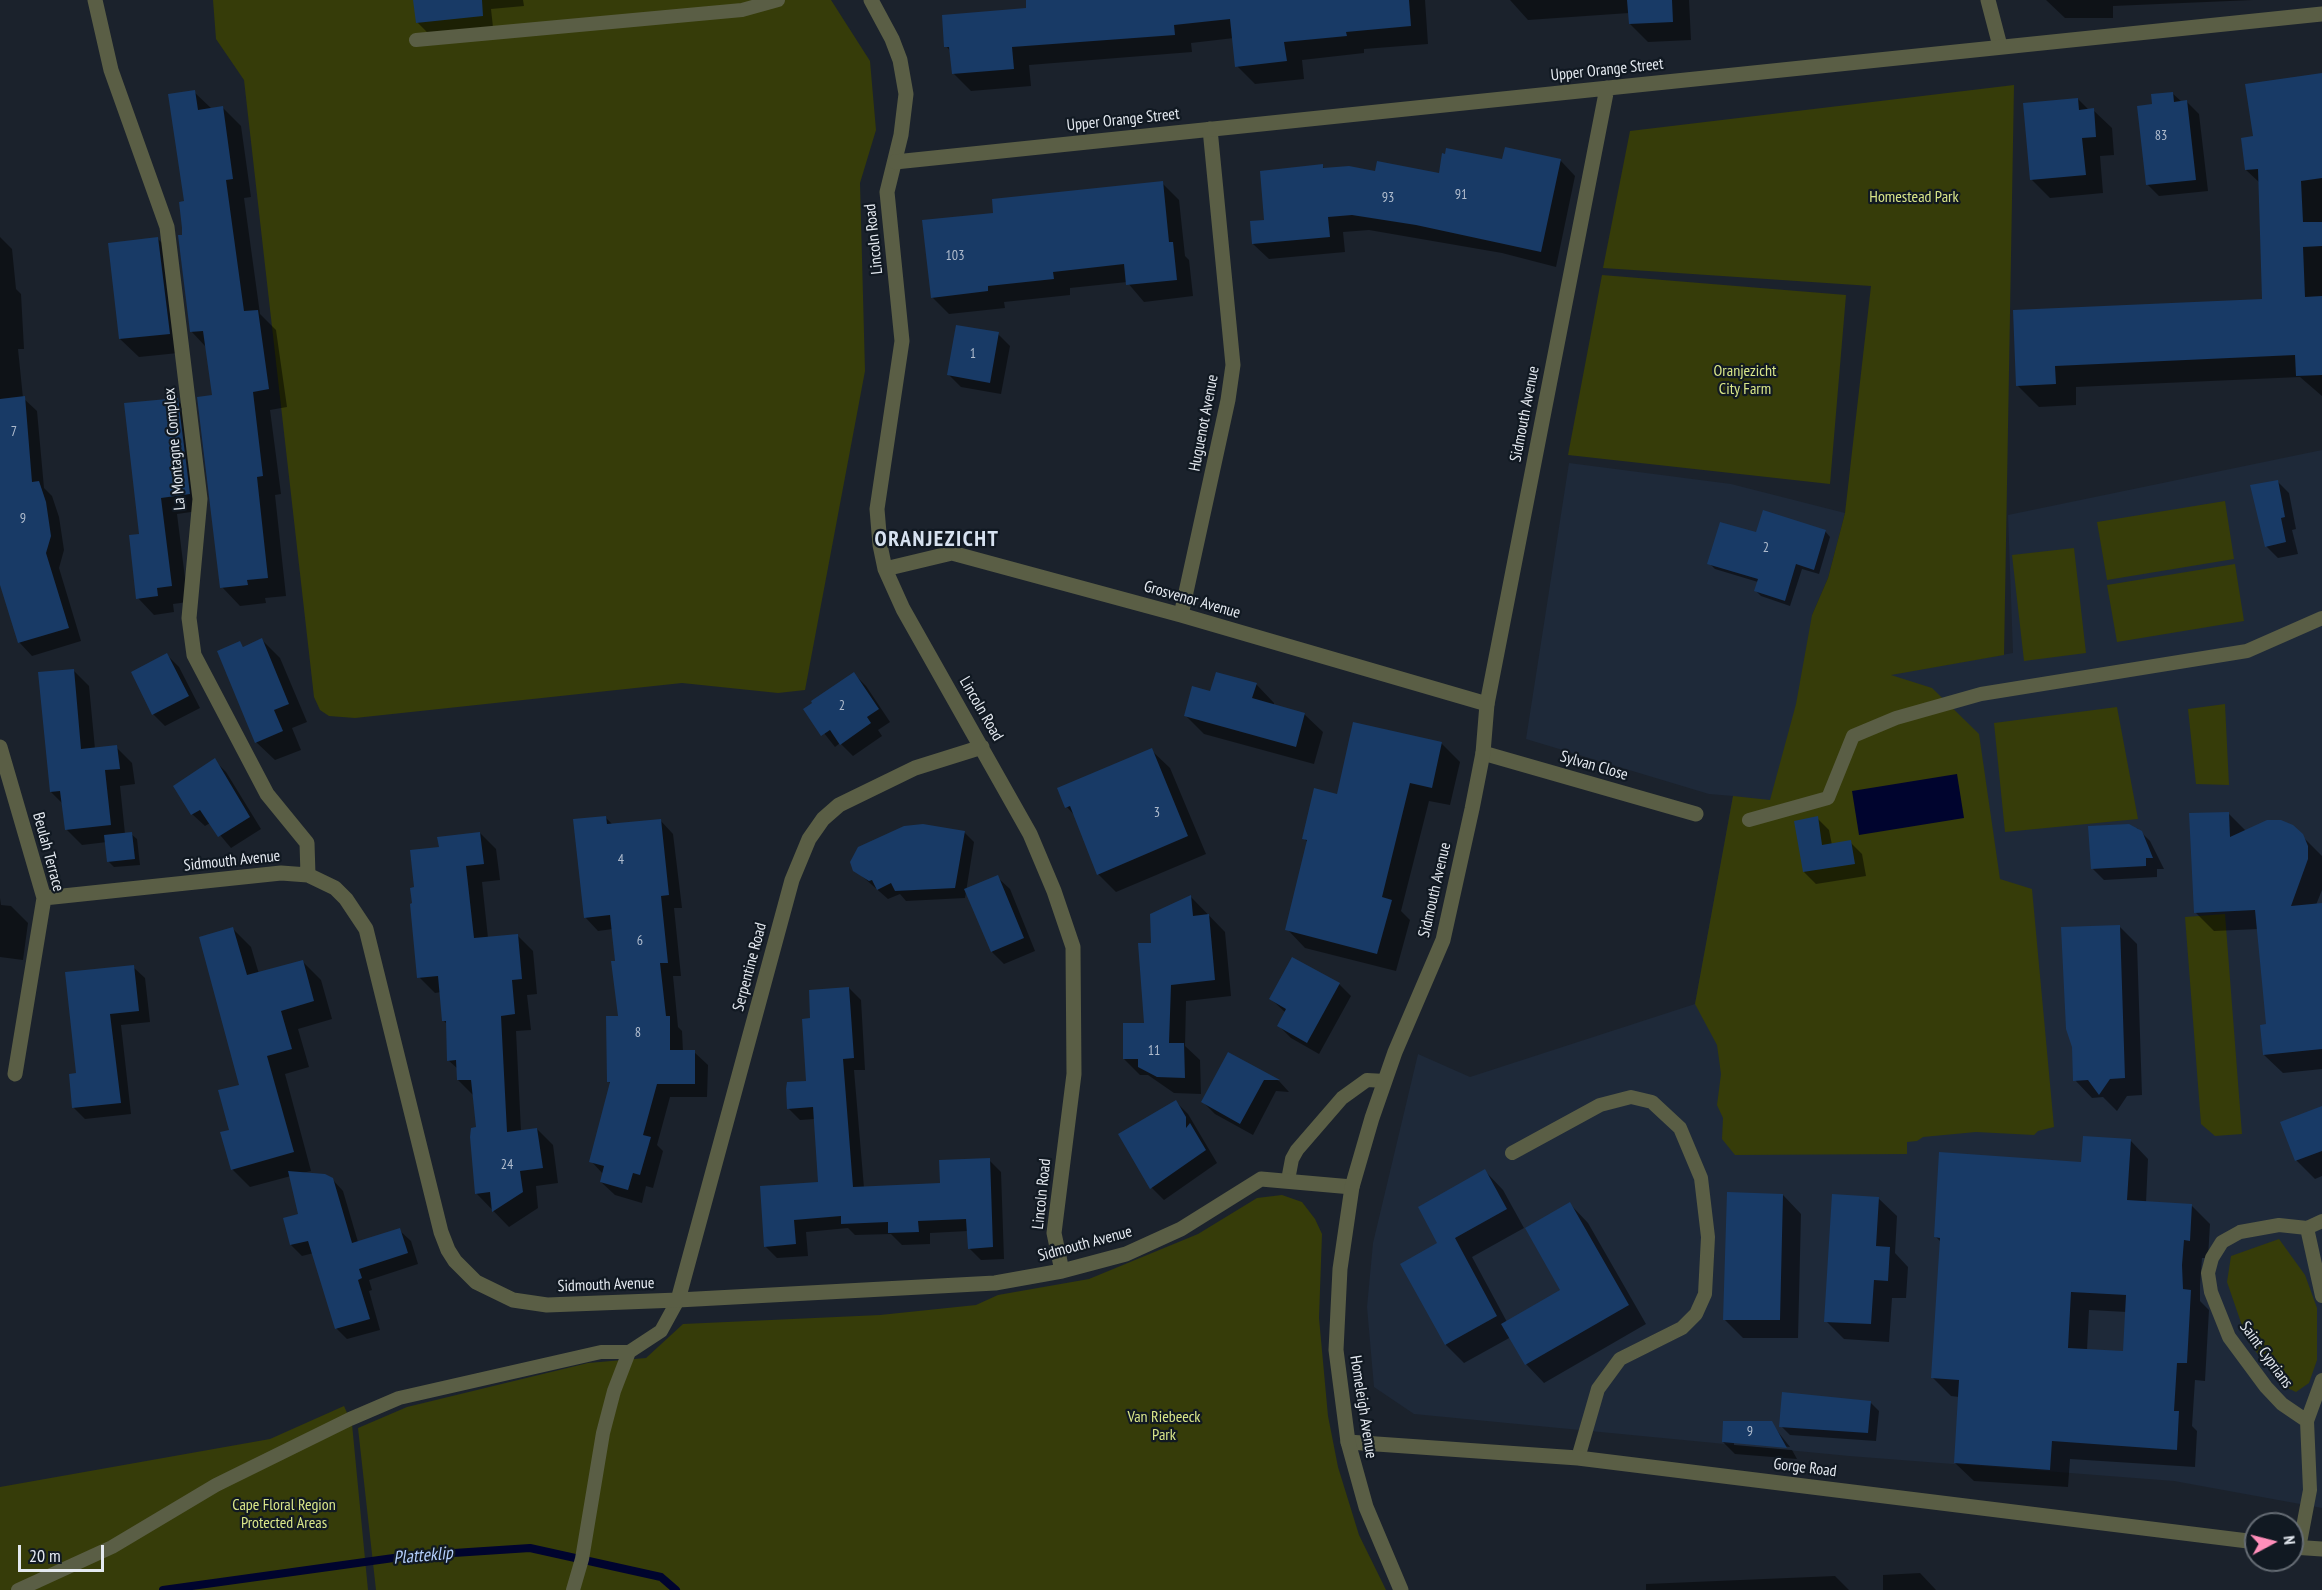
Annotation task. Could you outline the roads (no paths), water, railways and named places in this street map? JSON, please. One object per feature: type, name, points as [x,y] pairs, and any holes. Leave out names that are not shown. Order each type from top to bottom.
[{"type":"street","name":"La Montagne Complex","points":[[95,0],[111,70],[167,227],[200,499],[189,618],[194,655],[267,794],[306,843],[308,875]]},
{"type":"street","name":"Lincoln Road","points":[[871,0],[892,39],[904,77],[904,115],[887,192],[902,341],[877,509],[885,569],[903,609],[1030,834],[1054,891],[1073,947],[1074,1074],[1054,1233],[1062,1271]]},
{"type":"street","points":[[1988,0],[2000,46]]},
{"type":"street","name":"Upper Orange Street","points":[[895,162],[2322,14]]},
{"type":"street","name":"Sidmouth Avenue","points":[[44,898],[281,873],[308,875],[335,888],[346,899],[366,929],[441,1232],[455,1261],[476,1282],[513,1300],[547,1305],[966,1286],[1062,1271],[1126,1254],[1181,1229],[1261,1179],[1352,1187],[1385,1081],[1443,940],[1483,753],[1487,704],[1607,88]]},
{"type":"street","name":"Huguenot Avenue","points":[[1181,615],[1232,373],[1210,129]]},
{"type":"street","name":"Grosvenor Avenue","points":[[885,569],[952,553],[1181,615],[1487,704]]},
{"type":"street","name":"Beulah Terrace","points":[[0,747],[44,898],[15,1074]]},
{"type":"street","name":"Serpentine Road","points":[[678,1300],[792,880],[809,839],[823,819],[839,805],[915,768],[982,747]]},
{"type":"street","name":"Sylvan Close","points":[[1483,753],[1696,814]]},
{"type":"street","name":"Homeleigh Avenue","points":[[1352,1187],[1340,1269],[1336,1350],[1348,1442],[1366,1507],[1401,1590]]},
{"type":"street","name":"Gorge Road","points":[[1348,1442],[1578,1458],[2244,1541]]},
{"type":"street","points":[[2304,1548],[2322,1549]]},
{"type":"lane","points":[[707,0],[715,13]]},
{"type":"lane","points":[[416,40],[715,13],[742,10],[778,0]]},
{"type":"lane","points":[[1749,820],[1828,798],[1853,736],[1896,718],[1981,694],[2247,651],[2322,618]]},
{"type":"lane","points":[[1288,1180],[1292,1159],[1297,1150],[1342,1098],[1366,1080],[1385,1081]]},
{"type":"lane","points":[[1512,1153],[1600,1105],[1631,1097],[1652,1102],[1680,1128],[1701,1178],[1708,1237],[1705,1293],[1696,1314],[1682,1328],[1620,1359],[1598,1389],[1578,1458]]},
{"type":"lane","points":[[2322,1221],[2307,1228],[2322,1296]]},
{"type":"lane","name":"Saint Cyprians","points":[[2307,1228],[2279,1225],[2240,1232],[2222,1242],[2212,1258],[2208,1273],[2211,1292],[2229,1337],[2266,1387],[2282,1404],[2307,1421]]},
{"type":"lane","points":[[18,1590],[112,1547],[216,1485],[350,1419],[399,1398],[601,1352],[629,1352],[661,1331],[678,1300]]},
{"type":"lane","points":[[573,1590],[582,1559],[603,1433],[614,1391],[629,1352]]},
{"type":"lane","name":"Saint Cyprians","points":[[2304,1514],[2310,1490],[2307,1421],[2322,1380]]},
{"type":"water","points":[[1957,774],[1964,818],[1859,835],[1852,791]]},
{"type":"waterway","name":"Platteklip","points":[[163,1590],[408,1556],[530,1548],[661,1577],[676,1590]]},
{"type":"district","name":"ORANJEZICHT","points":[[937,540]]},
{"type":"park label","name":"Homestead Park","points":[[1914,197]]},
{"type":"park label","name":"Oranjezicht City Farm","points":[[1745,380]]},
{"type":"park label","name":"Van Riebeeck Park","points":[[1164,1426]]},
{"type":"park label","name":"Cape Floral Region Protected Areas","points":[[284,1514]]}]
